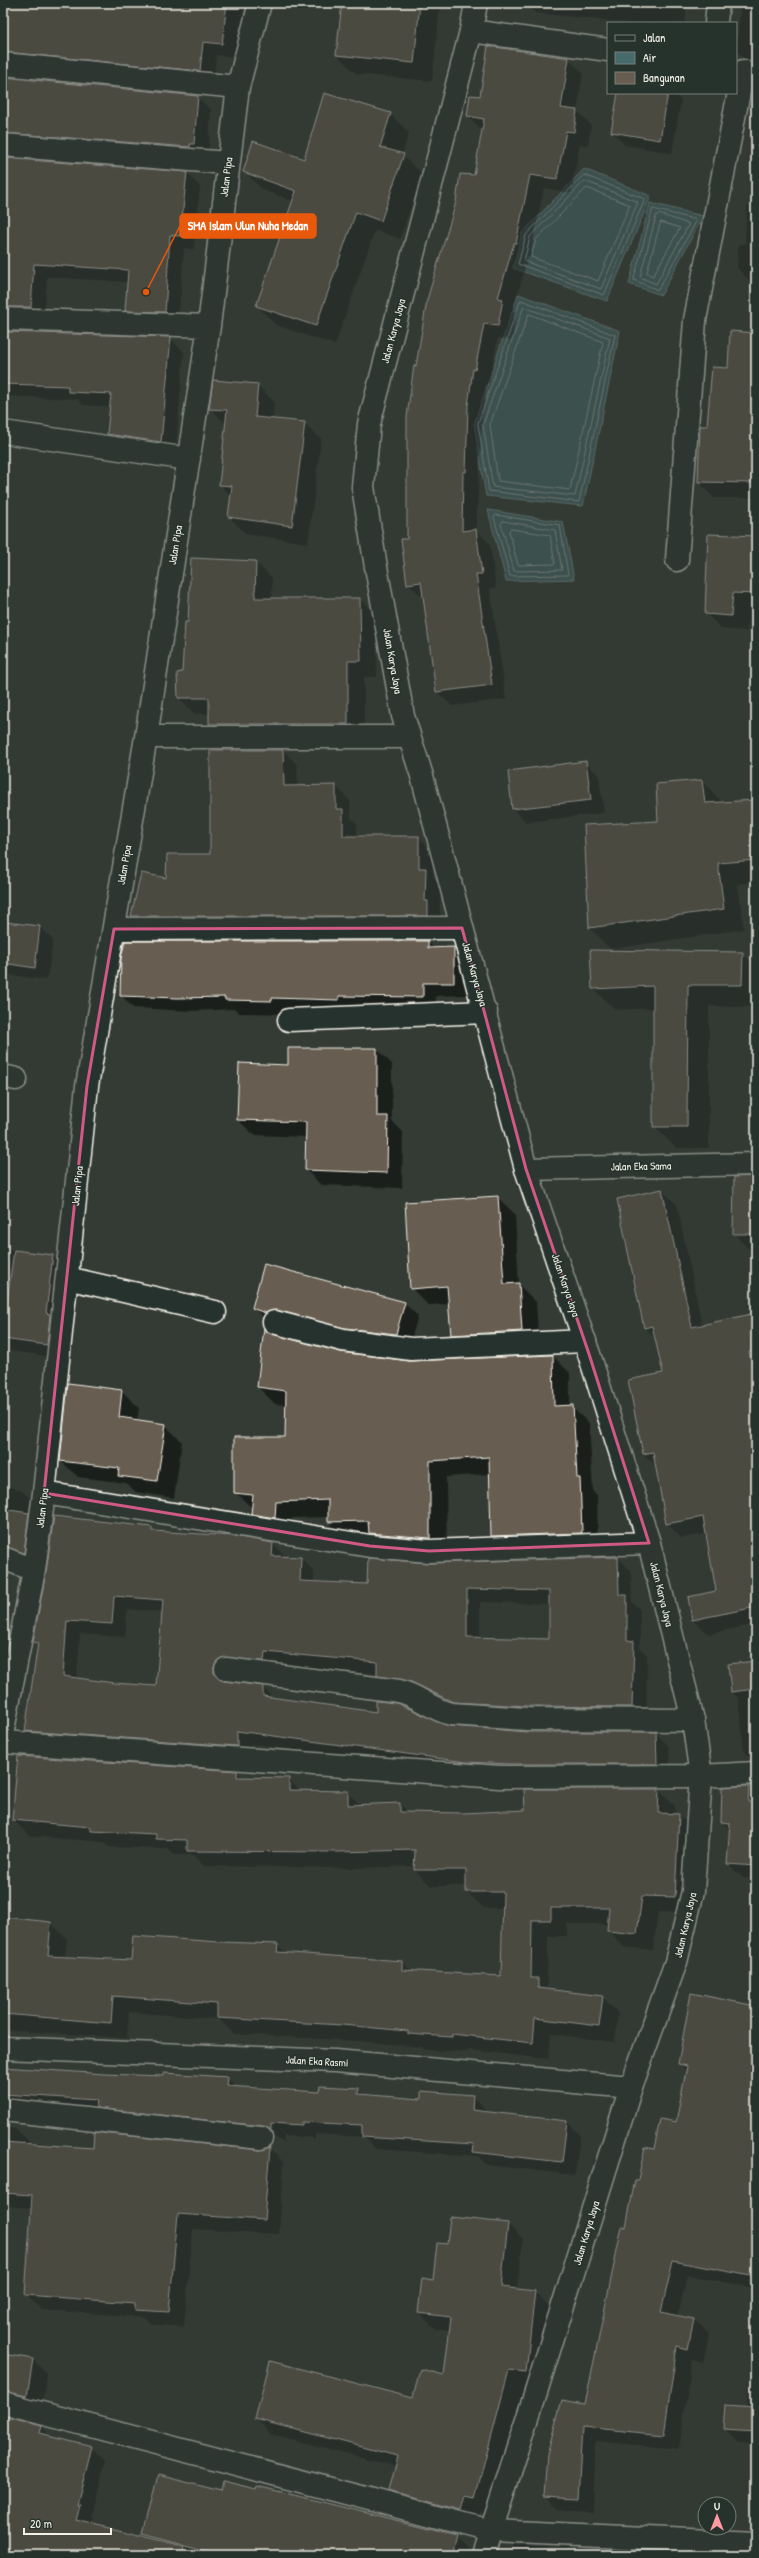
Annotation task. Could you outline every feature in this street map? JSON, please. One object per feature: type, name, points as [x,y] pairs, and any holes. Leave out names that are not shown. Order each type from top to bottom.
[{"type":"street","name":"Jalan Karya Jaya","points":[[476,3],[471,31],[369,424],[364,487],[376,567],[403,716],[486,1012],[526,1169],[585,1341],[649,1543],[693,1720],[701,1776],[693,1891],[676,1962],[631,2087],[483,2555]]},
{"type":"street","points":[[716,22],[718,3]]},
{"type":"street","name":"Jalan Pipa","points":[[3,1730],[34,1570],[44,1493],[87,1086],[146,737],[189,459],[209,326],[238,87],[258,4]]},
{"type":"street","points":[[471,31],[607,50]]},
{"type":"street","points":[[3,64],[238,87]]},
{"type":"street","points":[[677,560],[695,320],[745,71]]},
{"type":"street","points":[[3,145],[228,163]]},
{"type":"street","points":[[3,319],[209,326]]},
{"type":"street","points":[[3,432],[189,459]]},
{"type":"street","points":[[146,737],[409,737]]},
{"type":"street","points":[[114,929],[462,928]]},
{"type":"street","points":[[289,1020],[486,1012]]},
{"type":"street","name":"Jalan Eka Sama","points":[[526,1169],[756,1164]]},
{"type":"street","points":[[67,1278],[215,1312]]},
{"type":"street","points":[[274,1322],[343,1340],[411,1349],[585,1341]]},
{"type":"street","points":[[44,1493],[370,1546],[429,1551],[649,1543]]},
{"type":"street","points":[[3,1558],[34,1570]]},
{"type":"street","points":[[226,1669],[399,1691],[413,1694],[441,1712],[451,1714],[527,1719],[693,1720]]},
{"type":"street","points":[[3,1742],[499,1777],[701,1776],[756,1773]]},
{"type":"street","name":"Jalan Eka Rasmi","points":[[3,2048],[335,2061],[631,2087]]},
{"type":"street","points":[[3,2110],[261,2138]]},
{"type":"street","points":[[3,2403],[491,2531],[756,2543]]},
{"type":"highlighted area","points":[[462,928],[526,1169],[589,1354],[649,1543],[429,1551],[370,1546],[44,1493],[87,1086],[114,929]]},
{"type":"water","points":[[584,169],[651,196],[607,301],[513,268],[522,233]]},
{"type":"water","points":[[650,203],[703,216],[661,295],[629,284]]},
{"type":"water","points":[[518,294],[620,331],[583,506],[486,496],[474,424]]},
{"type":"water","points":[[488,510],[563,522],[574,579],[506,581]]},
{"type":"building","points":[[3,3],[227,3],[222,44],[203,42],[200,71],[3,52]]},
{"type":"building","points":[[342,3],[420,3],[414,63],[336,55]]},
{"type":"building","points":[[488,46],[569,58],[561,108],[577,110],[574,132],[566,131],[557,179],[530,175],[516,243],[514,243],[498,298],[503,299],[498,326],[484,324],[475,370],[473,369],[468,405],[466,472],[463,472],[462,531],[476,529],[482,574],[476,574],[492,685],[436,692],[421,582],[407,584],[401,539],[407,539],[407,417],[414,365],[416,366],[427,300],[456,202],[460,174],[474,175],[484,119],[467,116],[470,95],[480,96]]},
{"type":"building","points":[[3,77],[198,96],[194,144],[190,144],[190,147],[3,133]]},
{"type":"building","points":[[324,93],[391,113],[380,147],[404,154],[381,221],[356,212],[316,326],[256,306],[296,191],[243,172],[253,141],[304,159]]},
{"type":"building","points":[[618,94],[668,94],[660,140],[611,132]]},
{"type":"building","points":[[3,158],[187,172],[180,236],[170,235],[165,312],[125,311],[128,270],[34,264],[31,307],[3,307]]},
{"type":"building","points":[[730,331],[756,333],[756,483],[698,482],[700,426],[707,426],[712,367],[728,368]]},
{"type":"building","points":[[3,332],[171,337],[161,442],[107,434],[111,394],[68,392],[68,386],[3,384]]},
{"type":"building","points":[[213,380],[258,384],[255,417],[305,422],[292,526],[228,517],[232,486],[219,485],[227,410],[209,409]]},
{"type":"building","points":[[708,534],[756,536],[756,594],[733,593],[731,616],[705,614]]},
{"type":"building","points":[[191,558],[256,561],[255,598],[360,598],[361,661],[348,661],[348,724],[209,724],[209,698],[178,698],[177,673],[182,672],[185,622],[188,622]]},
{"type":"building","points":[[210,750],[283,750],[284,786],[336,785],[336,809],[343,809],[343,836],[419,836],[419,868],[426,868],[425,901],[428,901],[428,916],[131,916],[141,873],[166,878],[167,854],[210,854]]},
{"type":"building","points":[[586,761],[591,800],[512,809],[508,771]]},
{"type":"building","points":[[702,780],[705,803],[756,800],[756,860],[718,863],[724,909],[589,928],[584,825],[658,821],[656,784]]},
{"type":"building","points":[[5,922],[40,926],[35,968],[3,963]]},
{"type":"building","points":[[125,941],[428,941],[428,948],[454,947],[454,983],[423,983],[423,997],[339,996],[339,1000],[272,998],[272,1001],[225,1000],[225,997],[178,998],[120,996],[121,958]]},
{"type":"building","points":[[590,950],[743,952],[742,985],[688,985],[687,1127],[653,1127],[653,986],[592,989]]},
{"type":"building","points":[[288,1048],[377,1048],[377,1116],[388,1116],[387,1173],[305,1170],[306,1122],[237,1120],[239,1063],[288,1065]]},
{"type":"building","points":[[756,1176],[756,1234],[733,1234],[734,1177]]},
{"type":"building","points":[[662,1189],[692,1327],[756,1313],[756,1350],[749,1352],[756,1383],[756,1607],[692,1620],[688,1597],[716,1591],[703,1517],[666,1524],[653,1452],[643,1454],[628,1380],[663,1373],[652,1326],[644,1328],[617,1199]]},
{"type":"building","points":[[498,1196],[504,1284],[519,1283],[522,1331],[451,1335],[447,1286],[410,1289],[405,1202]]},
{"type":"building","points":[[14,1250],[53,1255],[46,1313],[50,1314],[47,1345],[3,1339],[3,1309],[6,1309]]},
{"type":"building","points":[[264,1264],[405,1302],[396,1334],[345,1328],[277,1310],[265,1313],[252,1308]]},
{"type":"building","points":[[264,1328],[271,1334],[340,1352],[409,1361],[553,1355],[554,1406],[573,1405],[577,1478],[580,1478],[582,1533],[491,1536],[489,1457],[430,1461],[430,1538],[369,1533],[368,1521],[328,1522],[328,1500],[276,1502],[275,1518],[251,1514],[253,1495],[234,1493],[234,1437],[285,1437],[286,1391],[257,1387]]},
{"type":"building","points":[[68,1383],[122,1390],[119,1417],[166,1424],[157,1481],[118,1476],[119,1468],[60,1461]]},
{"type":"building","points":[[3,1509],[29,1513],[24,1553],[3,1546]]},
{"type":"building","points":[[54,1516],[152,1527],[152,1531],[234,1536],[273,1543],[272,1556],[301,1557],[300,1581],[367,1584],[368,1558],[429,1563],[618,1557],[619,1595],[627,1595],[627,1640],[634,1641],[632,1707],[527,1706],[453,1702],[409,1681],[377,1676],[377,1662],[265,1652],[264,1661],[221,1658],[214,1667],[214,1673],[224,1681],[263,1686],[263,1696],[376,1712],[376,1701],[396,1703],[450,1726],[527,1732],[656,1732],[657,1764],[511,1764],[466,1762],[237,1731],[237,1746],[25,1731],[38,1643],[33,1642],[46,1572]],"holes":[[[467,1589],[549,1591],[549,1639],[467,1637]],[[114,1596],[163,1600],[156,1686],[114,1683],[63,1676],[67,1621],[112,1624]]]},
{"type":"building","points":[[756,1661],[756,1689],[731,1692],[728,1664]]},
{"type":"building","points":[[18,1756],[237,1771],[237,1777],[289,1778],[289,1790],[348,1791],[348,1805],[400,1803],[400,1812],[464,1813],[525,1810],[524,1789],[659,1789],[658,1813],[679,1814],[675,1897],[642,1896],[637,1934],[607,1931],[609,1908],[551,1908],[551,1920],[532,1920],[531,1978],[538,1978],[538,1988],[603,1996],[599,2026],[535,2018],[533,2043],[452,2034],[452,2037],[408,2034],[408,2031],[342,2025],[217,2018],[217,2004],[113,1996],[111,2023],[3,2014],[3,1917],[51,1922],[48,1956],[131,1960],[133,1936],[219,1942],[278,1944],[277,1952],[402,1961],[402,1970],[501,1976],[503,1892],[466,1892],[466,1870],[414,1870],[415,1850],[337,1852],[187,1851],[187,1840],[156,1839],[156,1834],[91,1831],[91,1827],[12,1820]]},
{"type":"building","points":[[749,1786],[748,1802],[756,1802],[756,1866],[727,1864],[730,1823],[721,1822],[722,1787]]},
{"type":"building","points":[[691,1993],[756,2006],[756,2277],[673,2261],[661,2312],[694,2319],[688,2349],[677,2346],[664,2435],[582,2427],[578,2498],[544,2496],[547,2454],[562,2400],[585,2404],[622,2226],[626,2227],[635,2180],[638,2180],[645,2147],[654,2149],[660,2119],[676,2122],[687,2066],[678,2064]]},
{"type":"building","points":[[3,2067],[104,2074],[164,2076],[164,2073],[228,2077],[227,2086],[319,2092],[320,2086],[359,2088],[358,2094],[421,2099],[421,2091],[473,2095],[472,2110],[567,2121],[562,2162],[473,2152],[474,2144],[362,2137],[362,2125],[302,2122],[302,2125],[271,2123],[271,2131],[262,2126],[96,2108],[97,2100],[3,2094]]},
{"type":"building","points":[[94,2132],[260,2150],[270,2147],[264,2220],[178,2214],[169,2312],[135,2310],[135,2303],[25,2295],[32,2195],[3,2193],[3,2142],[93,2148]]},
{"type":"building","points":[[450,2217],[508,2223],[501,2287],[535,2291],[526,2372],[509,2370],[475,2498],[466,2496],[462,2510],[388,2491],[397,2456],[255,2419],[270,2361],[413,2398],[420,2369],[444,2375],[451,2317],[418,2313],[422,2278],[433,2280],[437,2243],[447,2244]]},
{"type":"building","points":[[3,2354],[33,2359],[27,2396],[3,2391]]},
{"type":"building","points":[[725,2405],[756,2407],[756,2432],[723,2430]]},
{"type":"building","points":[[3,2416],[42,2426],[40,2433],[92,2446],[77,2504],[80,2504],[76,2520],[184,2546],[182,2555],[3,2555]]},
{"type":"building","points":[[158,2475],[221,2491],[223,2481],[256,2489],[257,2486],[456,2535],[451,2555],[223,2555],[143,2534]]},
{"type":"place","name":"SMA Islam Ulun Nuha Medan","points":[[146,292]]}]
